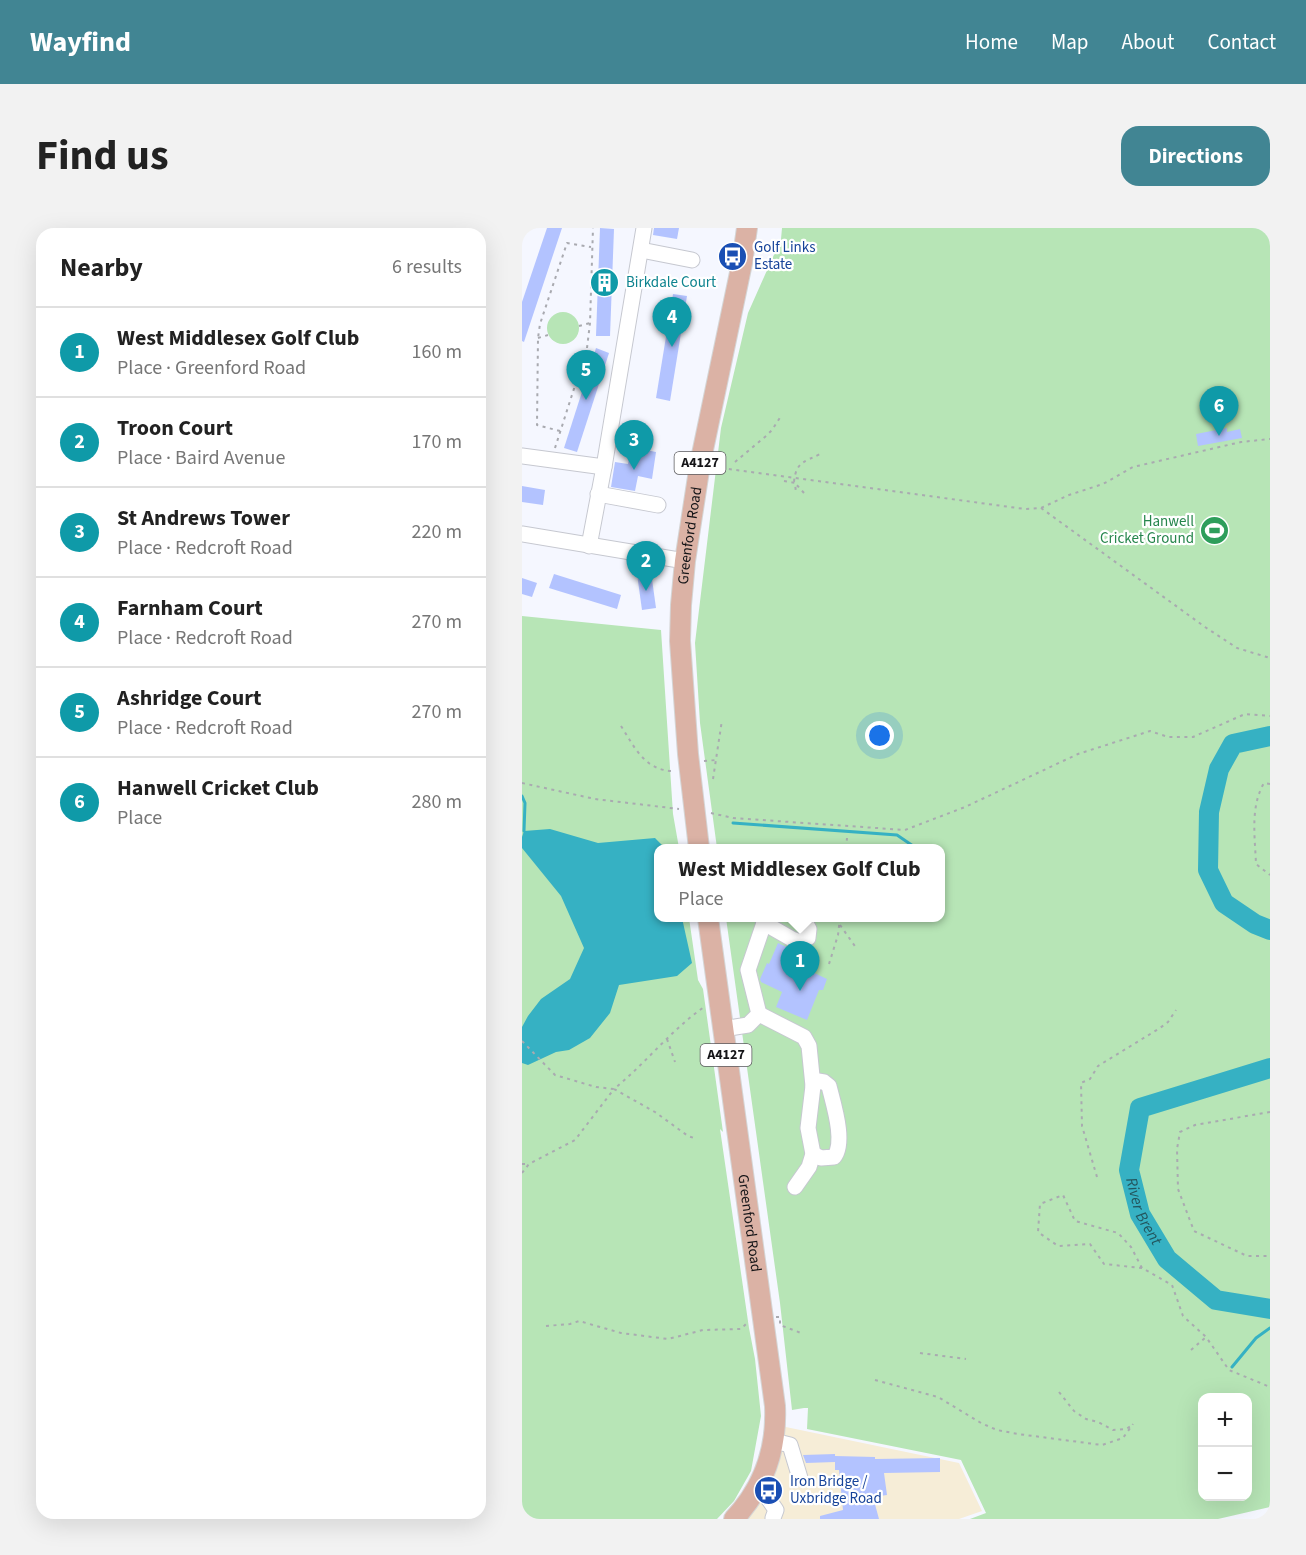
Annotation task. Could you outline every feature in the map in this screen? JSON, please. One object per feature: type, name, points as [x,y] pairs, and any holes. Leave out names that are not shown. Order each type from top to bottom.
[{"type":"main road","name":"Greenford Road","points":[[698,844],[687,809],[697,766],[688,754],[680,641],[685,561],[700,464],[742,263],[747,228]]},
{"type":"main road","name":"Greenford Road","points":[[709,922],[776,1424],[774,1441],[759,1485],[734,1519]]},
{"type":"street","points":[[589,546],[644,228]]},
{"type":"street","points":[[641,250],[692,260]]},
{"type":"street","points":[[522,456],[604,467]]},
{"type":"street","points":[[598,494],[658,505]]},
{"type":"street","points":[[522,534],[685,561]]},
{"type":"street","points":[[763,922],[748,970],[759,1014],[804,1037],[809,1046],[813,1086],[808,1128],[813,1154],[809,1167],[795,1187]]},
{"type":"street","points":[[767,922],[792,939],[801,942],[808,938],[809,929],[806,922]]},
{"type":"street","points":[[723,1029],[748,1025],[759,1014]]},
{"type":"street","points":[[813,1086],[818,1081],[829,1086],[839,1129],[838,1149],[834,1157],[821,1158],[813,1154]]},
{"type":"street","points":[[774,1441],[790,1444],[800,1478]]},
{"type":"street","points":[[759,1485],[776,1510],[773,1518]]},
{"type":"path","points":[[552,461],[587,348],[593,228]]},
{"type":"path","points":[[560,431],[537,425],[540,324],[567,243],[592,247]]},
{"type":"path","points":[[579,326],[590,323]]},
{"type":"path","points":[[538,338],[548,335]]},
{"type":"path","points":[[735,462],[766,436],[781,416]]},
{"type":"path","points":[[700,464],[1025,509],[1041,508],[1069,495],[1103,484],[1133,466],[1241,442],[1270,439]]},
{"type":"path","points":[[796,494],[796,469],[799,465],[822,453]]},
{"type":"path","points":[[784,481],[795,483],[804,494]]},
{"type":"path","points":[[1041,508],[1237,648],[1270,658]]},
{"type":"path","points":[[522,783],[595,799],[687,809],[733,818],[905,830],[965,807],[1078,754],[1150,731],[1168,737],[1193,737],[1245,714],[1270,716]]},
{"type":"path","points":[[713,779],[722,720]]},
{"type":"path","points":[[621,726],[644,761],[663,771],[697,766],[716,760]]},
{"type":"path","points":[[1270,784],[1264,783],[1258,794],[1254,821],[1256,864],[1270,875]]},
{"type":"path","points":[[846,844],[847,838]]},
{"type":"path","points":[[839,924],[857,949]]},
{"type":"path","points":[[829,964],[839,924]]},
{"type":"path","points":[[522,1173],[529,1164],[575,1140],[614,1089],[686,1020],[719,997]]},
{"type":"path","points":[[1096,1177],[1082,1126],[1081,1083],[1090,1079],[1098,1066],[1168,1022],[1176,1010]]},
{"type":"path","points":[[667,1039],[675,1062]]},
{"type":"path","points":[[522,1041],[555,1075],[614,1089],[655,1112],[688,1136],[697,1139]]},
{"type":"path","points":[[1270,1112],[1195,1125],[1180,1132],[1177,1149],[1178,1189],[1194,1231],[1247,1256],[1270,1256]]},
{"type":"path","points":[[522,1164],[529,1164]]},
{"type":"path","points":[[1142,1268],[1131,1247],[1118,1233],[1075,1221],[1063,1196],[1040,1204],[1038,1232],[1058,1246],[1090,1244],[1104,1264],[1142,1268],[1173,1285],[1184,1316],[1206,1337],[1229,1370],[1270,1387]]},
{"type":"path","points":[[546,1326],[579,1321],[621,1333],[668,1339],[703,1330],[741,1329]]},
{"type":"path","points":[[1191,1350],[1206,1337]]},
{"type":"path","points":[[920,1353],[966,1359]]},
{"type":"path","points":[[875,1380],[938,1397],[981,1423],[997,1430],[1018,1434],[1102,1445],[1123,1438],[1133,1424],[1126,1429],[1113,1430],[1074,1411],[1059,1392]]},
{"type":"shaded area","points":[[781,1426],[959,1463],[982,1511],[959,1519],[740,1519]]},
{"type":"green space","points":[[782,228],[1270,228],[1270,1507],[1218,1519],[970,1519],[986,1513],[961,1460],[807,1429],[808,1408],[792,1410],[780,1303],[727,922],[945,922],[945,844],[716,844],[700,723],[695,643],[721,428],[748,313],[781,239]]},
{"type":"green space","points":[[563,312],[574,317],[579,328],[574,339],[563,344],[552,339],[547,328],[552,317]]},
{"type":"green space","points":[[522,616],[661,630],[673,814],[678,844],[654,844],[654,922],[690,922],[698,980],[703,989],[723,1132],[720,1129],[755,1359],[761,1416],[751,1471],[734,1501],[717,1519],[522,1519]]},
{"type":"water","points":[[550,829],[598,843],[655,838],[661,844],[654,844],[654,922],[683,922],[692,963],[677,976],[619,985],[610,1013],[590,1038],[569,1050],[556,1052],[528,1065],[522,1063],[522,1027],[541,999],[570,979],[584,948],[561,896],[522,848],[524,831]]},
{"type":"building","points":[[547,228],[562,228],[524,342],[522,341],[522,302]]},
{"type":"building","name":"Birkdale Court","points":[[600,228],[614,229],[610,336],[596,336]]},
{"type":"building","points":[[654,228],[679,228],[677,239],[653,235]]},
{"type":"building","points":[[673,294],[687,296],[670,401],[656,398]]},
{"type":"building","points":[[596,348],[609,353],[577,452],[564,448]]},
{"type":"building","points":[[1227,428],[1227,432],[1240,429],[1242,438],[1198,446],[1196,434]]},
{"type":"building","points":[[631,447],[656,452],[652,479],[638,476],[635,491],[611,487],[615,462],[628,464]]},
{"type":"building","points":[[522,486],[545,490],[543,505],[522,502]]},
{"type":"building","points":[[651,572],[656,608],[642,610],[637,574]]},
{"type":"building","points":[[554,574],[621,595],[617,609],[549,588]]},
{"type":"building","points":[[522,578],[537,583],[532,597],[522,594]]},
{"type":"building","points":[[778,943],[813,959],[808,970],[827,979],[823,990],[819,990],[807,1020],[776,1007],[782,992],[761,982],[760,979]]},
{"type":"building","points":[[835,1454],[835,1456],[875,1457],[875,1459],[940,1458],[940,1472],[884,1473],[887,1495],[873,1497],[879,1519],[820,1519],[820,1516],[843,1510],[839,1470],[835,1470],[835,1462],[806,1463],[803,1455]]},
{"type":"waterway","name":"River Brent","points":[[1270,736],[1233,744],[1219,769],[1209,812],[1208,870],[1224,903],[1255,924],[1270,930]]},
{"type":"waterway","points":[[522,796],[525,803],[524,831]]},
{"type":"waterway","points":[[733,823],[897,835],[910,844]]},
{"type":"waterway","name":"River Brent","points":[[1270,1068],[1140,1108],[1129,1170],[1140,1214],[1167,1259],[1216,1300],[1270,1309]]},
{"type":"waterway","points":[[1232,1367],[1256,1338],[1270,1328]]},
{"type":"railway","points":[[1261,1519],[1270,1517]]},
{"type":"place","name":"Golf Links Estate","points":[[733,256]]},
{"type":"place","name":"Birkdale Court","points":[[605,282]]},
{"type":"place","name":"Farnham Court","points":[[672,347]]},
{"type":"place","name":"Ashridge Court","points":[[586,400]]},
{"type":"place","name":"Hanwell Cricket Club","points":[[1219,436]]},
{"type":"place","name":"St Andrews Tower","points":[[634,470]]},
{"type":"place","name":"Hanwell Cricket Ground","points":[[1215,530]]},
{"type":"place","name":"Troon Court","points":[[646,591]]},
{"type":"place","name":"West Middlesex Golf Club","points":[[800,991]]},
{"type":"place","name":"Iron Bridge / Uxbridge Road","points":[[769,1490]]}]
